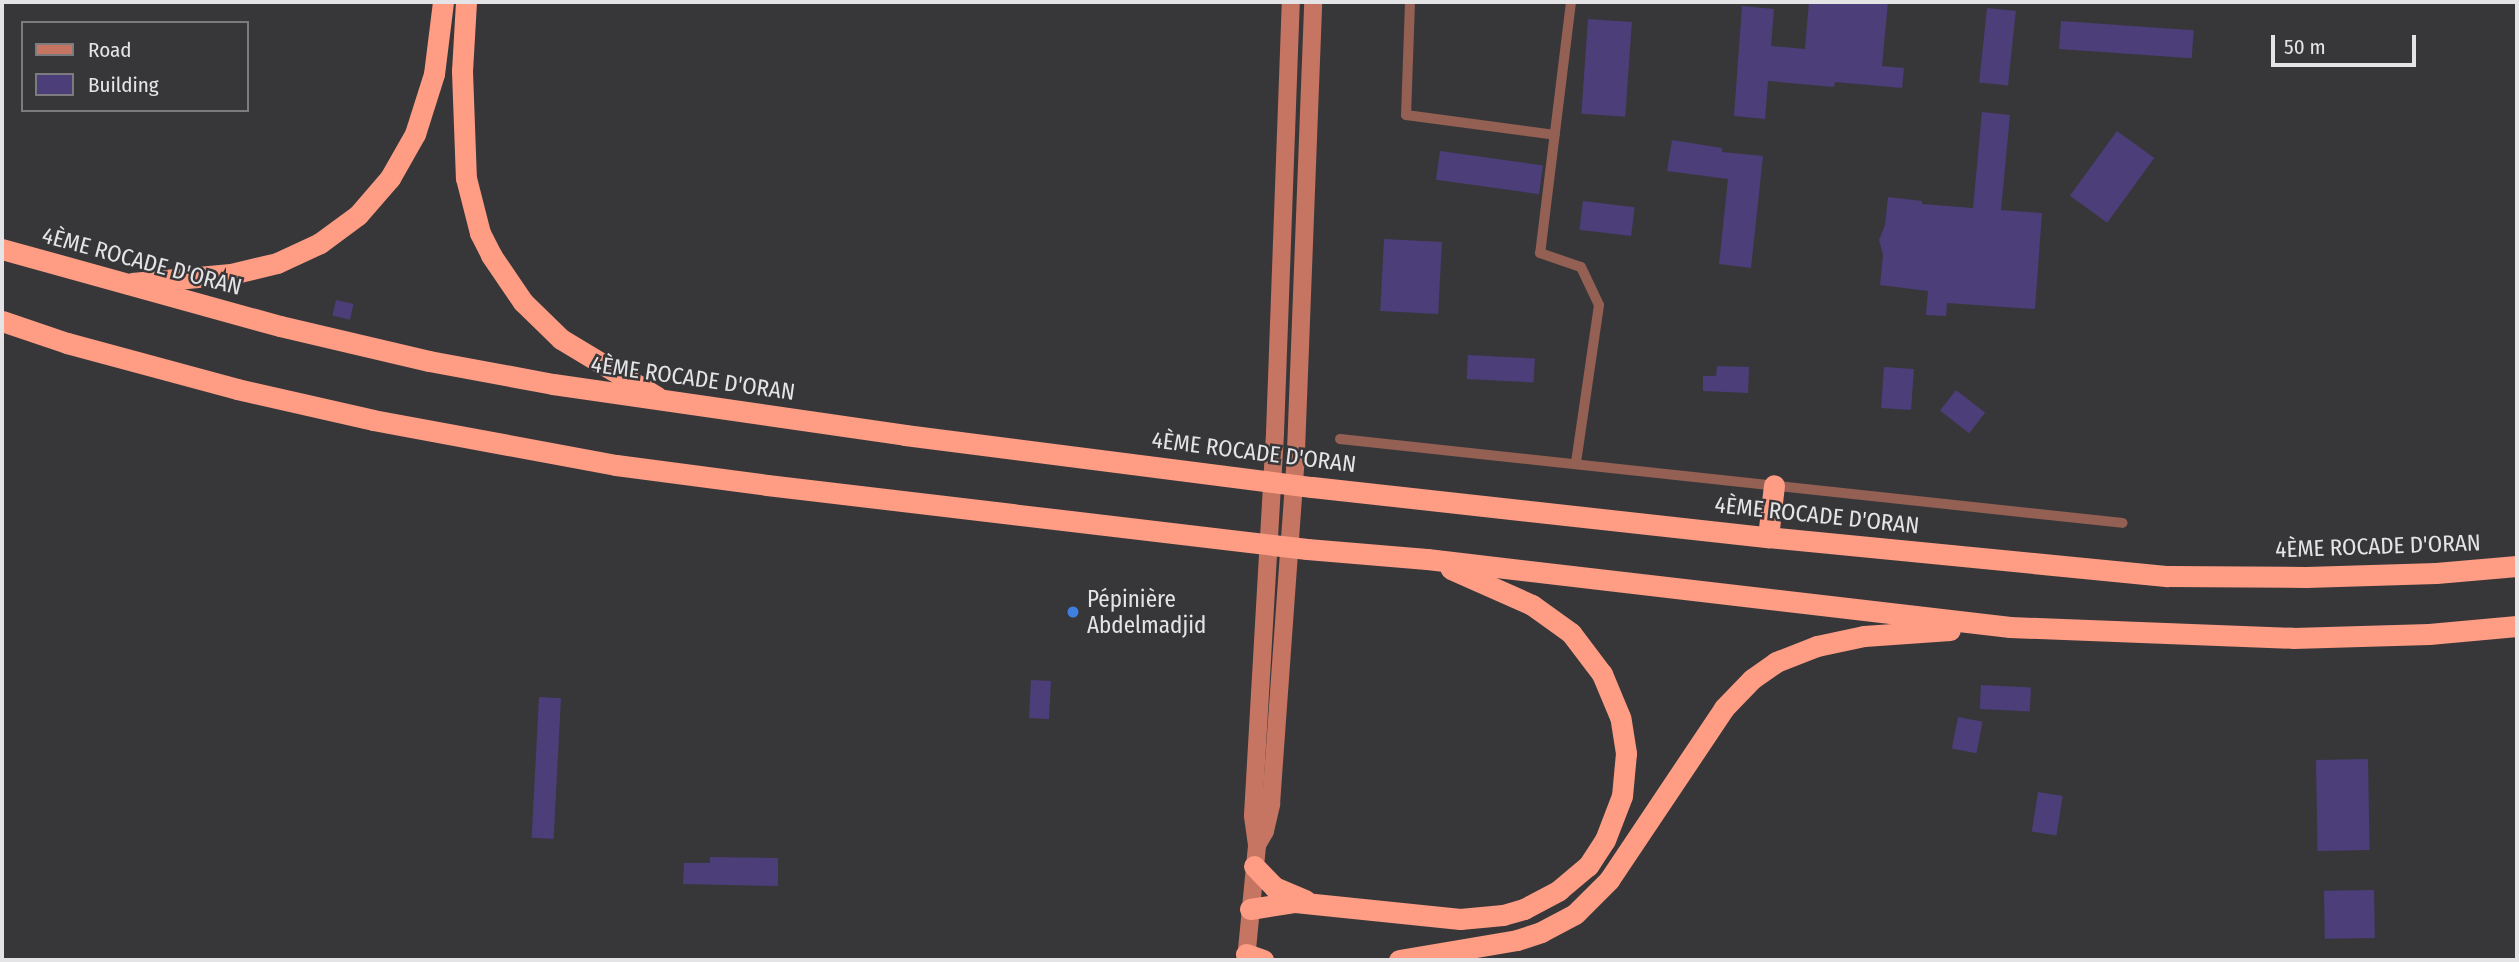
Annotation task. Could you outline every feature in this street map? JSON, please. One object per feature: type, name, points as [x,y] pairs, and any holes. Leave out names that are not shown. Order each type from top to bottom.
[{"type":"highway","points":[[119,284],[258,269],[299,255],[358,215],[390,178],[415,134],[434,74],[443,2]]},
{"type":"highway","points":[[466,2],[462,71],[466,178],[480,233],[491,255],[523,302],[561,339],[665,402]]},
{"type":"highway","name":"4ÈME ROCADE D'ORAN","points":[[2,249],[119,284],[429,361],[665,402],[1312,487],[1768,537],[2168,576],[2319,577],[2436,573],[2517,566]]},
{"type":"highway","points":[[2,321],[67,343],[237,389],[503,446],[754,483],[1307,549],[1427,559],[2010,627],[2292,638],[2429,634],[2517,626]]},
{"type":"highway","points":[[1768,537],[1774,485]]},
{"type":"highway","points":[[1250,909],[1280,903],[1310,903],[1460,919],[1503,915],[1524,909],[1559,890],[1588,866],[1605,839],[1622,796],[1626,753],[1620,717],[1602,674],[1571,633],[1532,605],[1427,559]]},
{"type":"highway","points":[[1399,960],[1517,940],[1541,932],[1575,914],[1609,880],[1724,708],[1752,679],[1776,662],[1817,646],[1864,636],[2010,627]]},
{"type":"highway","points":[[1255,856],[1274,887],[1310,903]]},
{"type":"main road","points":[[1251,958],[1250,909],[1255,856],[1253,815],[1275,433],[1291,2]]},
{"type":"main road","points":[[1255,856],[1265,831],[1271,804],[1295,464],[1313,2]]},
{"type":"lane","points":[[1410,2],[1406,115],[1555,135]]},
{"type":"lane","points":[[1571,2],[1540,253],[1581,267],[1599,305],[1576,463]]},
{"type":"lane","points":[[1340,439],[2123,523]]},
{"type":"building","points":[[1809,2],[1888,2],[1882,66],[1904,68],[1902,88],[1835,82],[1834,87],[1768,81],[1765,119],[1734,116],[1742,6],[1774,9],[1771,46],[1805,49]]},
{"type":"building","points":[[1987,8],[2016,11],[2008,86],[1979,83]]},
{"type":"building","points":[[1588,19],[1632,22],[1625,117],[1581,114]]},
{"type":"building","points":[[2061,21],[2194,30],[2192,58],[2059,49]]},
{"type":"building","points":[[1982,112],[2010,115],[2001,210],[2042,213],[2035,309],[1947,303],[1946,316],[1926,315],[1928,291],[1880,285],[1883,255],[1879,240],[1885,225],[1888,197],[1922,201],[1922,204],[1973,208]]},
{"type":"building","points":[[2117,131],[2154,158],[2107,223],[2070,196]]},
{"type":"building","points":[[1672,140],[1722,148],[1722,152],[1763,156],[1751,268],[1719,264],[1728,179],[1667,171]]},
{"type":"building","points":[[1440,151],[1543,165],[1539,194],[1436,180]]},
{"type":"building","points":[[1583,201],[1635,207],[1631,236],[1579,230]]},
{"type":"building","points":[[1384,239],[1442,242],[1438,314],[1380,311]]},
{"type":"building","points":[[336,300],[354,304],[350,320],[332,316]]},
{"type":"building","points":[[1468,355],[1535,359],[1534,382],[1467,379]]},
{"type":"building","points":[[1717,366],[1749,367],[1748,393],[1703,391],[1703,376],[1716,376]]},
{"type":"building","points":[[1884,367],[1914,369],[1911,410],[1881,408]]},
{"type":"building","points":[[1956,390],[1985,413],[1969,433],[1940,410]]},
{"type":"building","points":[[1031,680],[1051,681],[1049,719],[1029,718]]},
{"type":"building","points":[[1981,685],[2031,688],[2030,712],[1980,709]]},
{"type":"building","points":[[539,697],[561,698],[554,839],[532,838]]},
{"type":"building","points":[[1958,717],[1983,722],[1976,753],[1952,748]]},
{"type":"building","points":[[2368,759],[2370,850],[2318,851],[2316,760]]},
{"type":"building","points":[[2038,792],[2063,796],[2056,835],[2032,832]]},
{"type":"building","points":[[710,857],[778,858],[778,886],[683,884],[684,863],[710,863]]},
{"type":"building","points":[[2374,890],[2375,938],[2325,939],[2324,891]]},
{"type":"place","name":"Pépinière Abdelmadjid","points":[[1073,612]]}]
